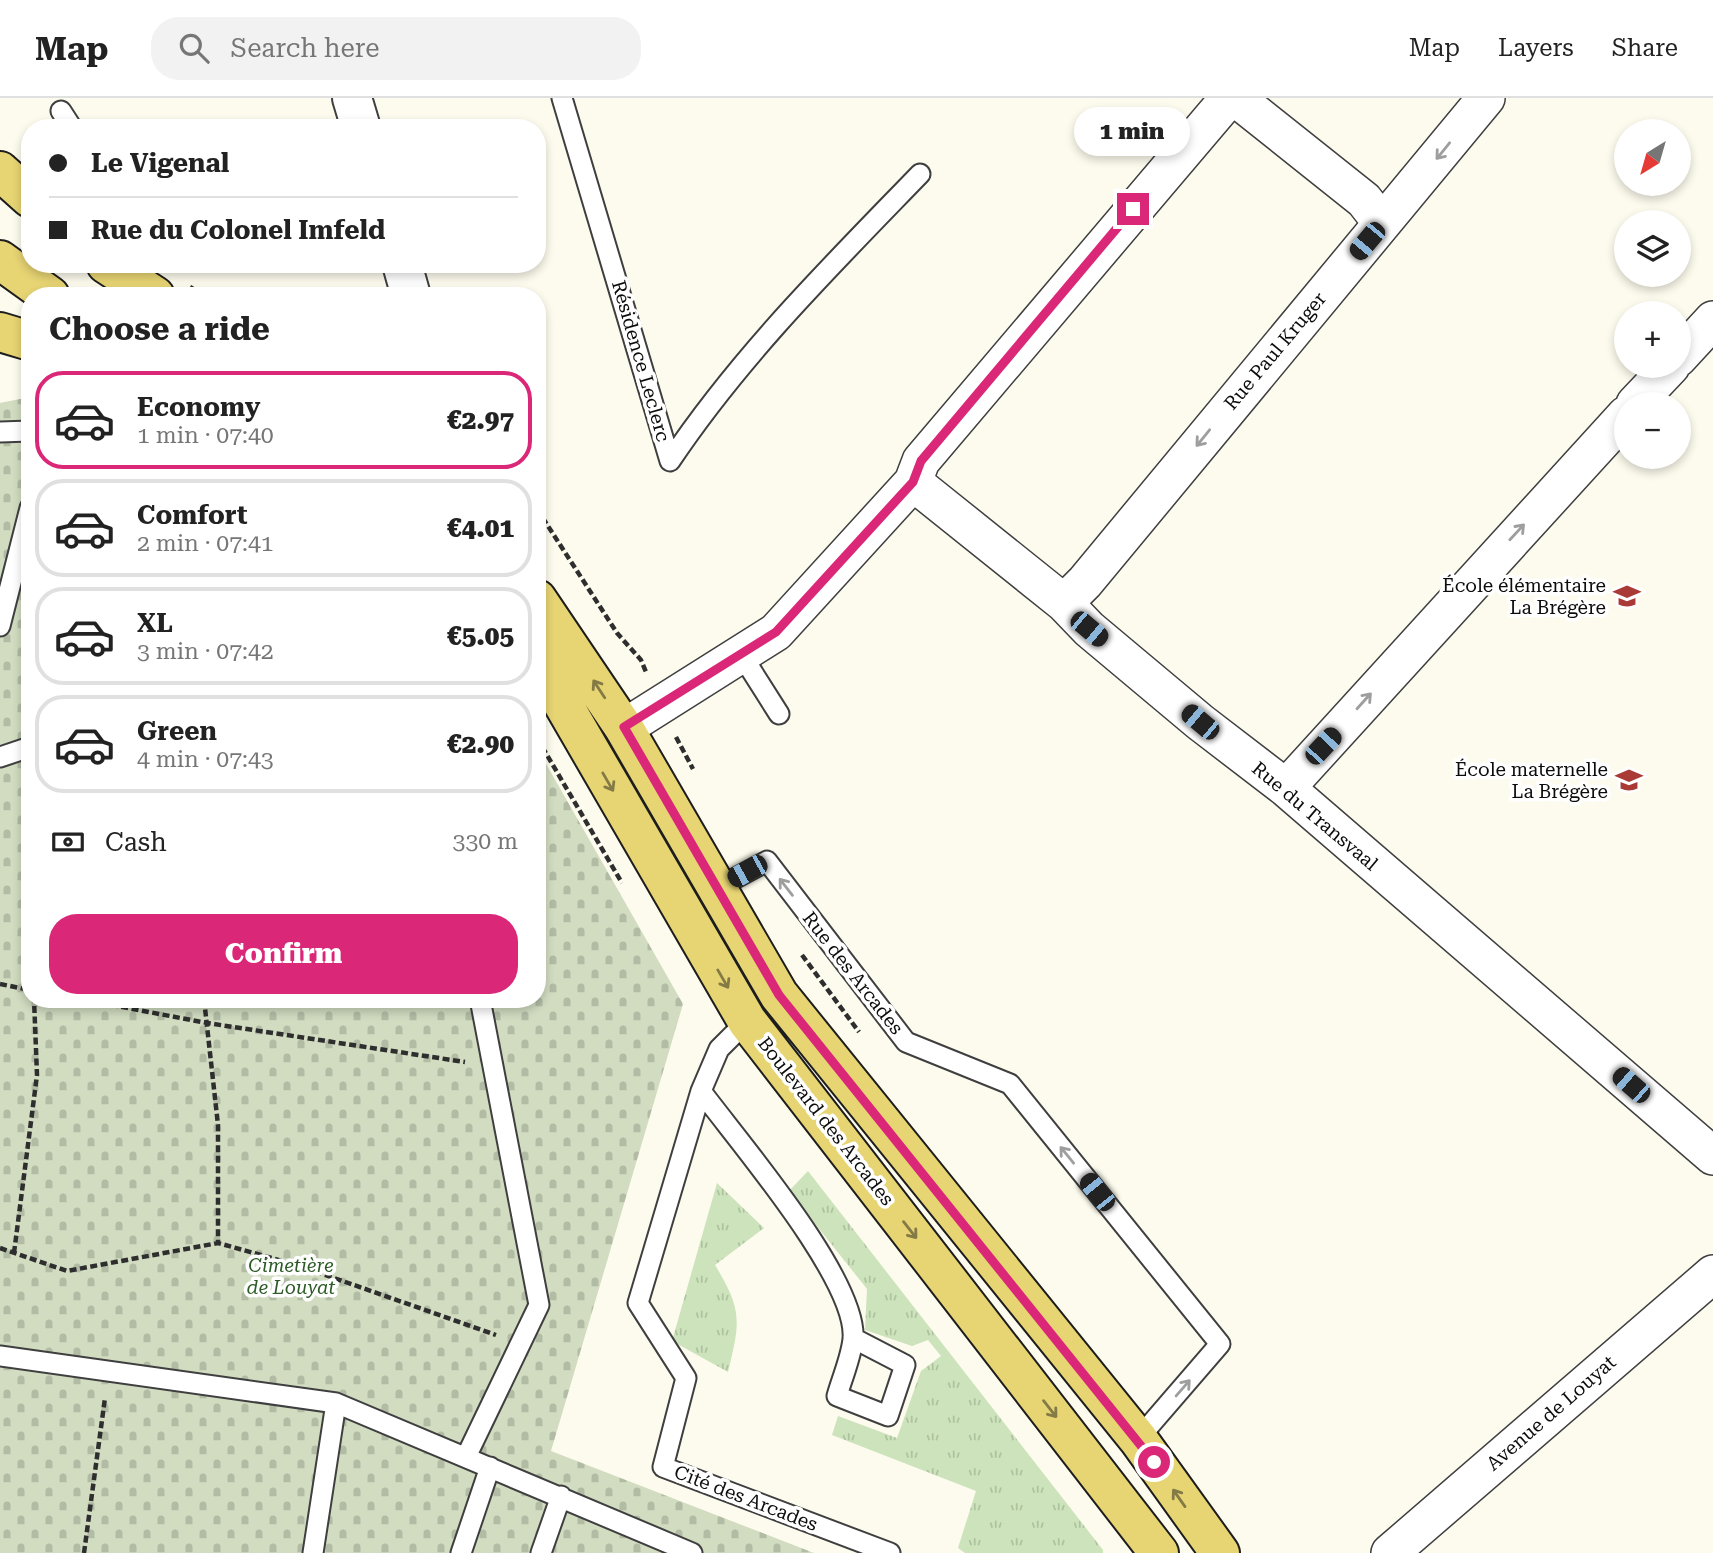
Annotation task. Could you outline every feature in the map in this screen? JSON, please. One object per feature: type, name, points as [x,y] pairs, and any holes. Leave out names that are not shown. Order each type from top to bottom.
[{"type":"main road","points":[[0,171],[21,190]]},
{"type":"main road","points":[[0,260],[38,287]]},
{"type":"main road","points":[[120,273],[141,287]]},
{"type":"main road","points":[[0,332],[21,338]]},
{"type":"main road","points":[[546,612],[624,727],[779,995],[1138,1439],[1220,1553]]},
{"type":"main road","name":"Boulevard des Arcades","points":[[546,675],[747,1021],[1159,1553]]},
{"type":"street","points":[[352,98],[358,119]]},
{"type":"street","points":[[624,727],[776,632],[913,482],[921,461],[1229,98]]},
{"type":"street","points":[[1236,98],[1364,200],[1382,223]]},
{"type":"street","name":"Rue Paul Kruger","points":[[1064,603],[1086,582],[1486,98]]},
{"type":"street","points":[[1691,344],[1713,320]]},
{"type":"street","points":[[1646,392],[1660,378]]},
{"type":"street","points":[[1286,788],[1614,428]]},
{"type":"street","name":"Rue du Transvaal","points":[[913,482],[1064,603],[1089,629],[1149,680],[1286,788],[1713,1156]]},
{"type":"street","name":"Avenue de Louyat","points":[[1390,1553],[1713,1274]]},
{"type":"lane","name":"Résidence Leclerc","points":[[562,98],[670,461],[706,409],[785,315],[920,174]]},
{"type":"lane","points":[[61,111],[66,119]]},
{"type":"lane","points":[[0,432],[21,431]]},
{"type":"lane","points":[[0,626],[21,543]]},
{"type":"lane","points":[[741,654],[779,713]]},
{"type":"lane","points":[[0,757],[21,750]]},
{"type":"lane","name":"Rue des Arcades","points":[[717,888],[766,861],[906,1042],[1010,1084],[1220,1344],[1138,1439]]},
{"type":"lane","points":[[466,1457],[539,1306],[482,1008]]},
{"type":"lane","name":"Cité des Arcades","points":[[747,1021],[719,1049],[701,1091],[638,1303],[686,1378],[663,1467],[890,1553]]},
{"type":"lane","points":[[701,1091],[828,1261],[849,1313],[853,1338]]},
{"type":"lane","points":[[0,1356],[336,1403],[692,1553]]},
{"type":"lane","points":[[313,1553],[336,1403]]},
{"type":"lane","points":[[461,1553],[490,1467]]},
{"type":"lane","points":[[541,1553],[561,1496]]},
{"type":"path","points":[[0,984],[21,988]]},
{"type":"path","points":[[14,1253],[29,1158],[37,1075],[34,1008]]},
{"type":"path","points":[[128,1008],[207,1023],[493,1066]]},
{"type":"path","points":[[205,1008],[218,1125],[218,1243]]},
{"type":"path","points":[[0,1248],[67,1271],[218,1243],[300,1266],[521,1343]]},
{"type":"path","points":[[84,1553],[109,1372]]},
{"type":"green space","name":"Cimetière de Louyat","points":[[21,399],[21,1008],[546,1008],[546,764],[683,1004],[551,1451],[814,1553],[0,1553],[0,403]]},
{"type":"green space","points":[[808,1171],[1103,1553],[965,1553],[958,1548],[976,1491],[832,1435],[838,1416],[897,1438],[921,1371],[941,1356],[928,1340],[912,1346],[865,1330],[867,1289],[789,1191]]},
{"type":"green space","points":[[717,1183],[764,1228],[715,1265],[735,1306],[737,1328],[728,1372],[672,1341]]},
{"type":"place","name":"École élémentaire La Brégère","points":[[1627,596]]},
{"type":"place","name":"École maternelle La Brégère","points":[[1629,780]]},
{"type":"route","points":[[1133,209],[921,461],[913,482],[865,538],[776,632],[624,727],[779,995],[1154,1462]]}]
